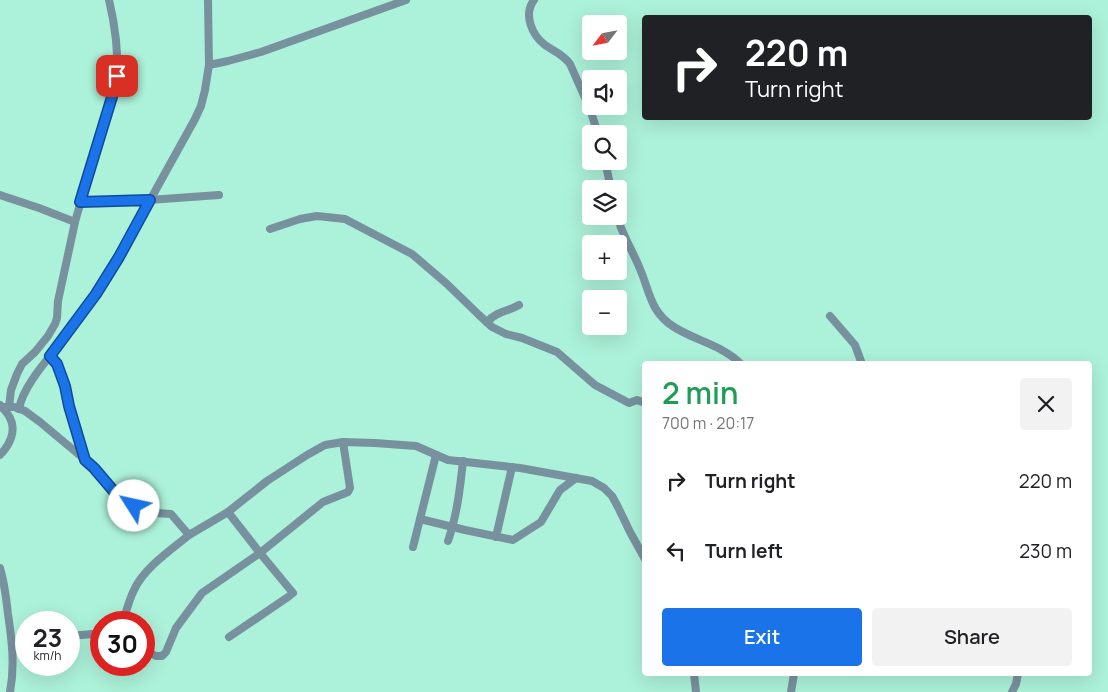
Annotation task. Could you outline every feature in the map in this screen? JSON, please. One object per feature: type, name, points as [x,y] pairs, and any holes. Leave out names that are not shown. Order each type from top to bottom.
[{"type":"street","points":[[3,406],[22,364],[48,336],[57,318],[58,301],[75,222],[117,76],[116,40],[109,0]]},
{"type":"street","points":[[19,409],[20,401],[26,390],[96,294],[119,257],[198,113],[205,90],[209,65],[208,0]]},
{"type":"street","points":[[209,65],[228,62],[261,52],[406,0]]},
{"type":"street","points":[[534,0],[530,5],[528,14],[534,32],[540,40],[566,58],[570,64],[595,125]]},
{"type":"street","points":[[0,195],[75,222]]},
{"type":"street","points":[[80,202],[150,200],[219,195]]},
{"type":"street","points":[[270,229],[300,219],[317,216],[345,219],[412,254],[492,327],[506,334],[522,338],[557,352],[595,385],[610,394],[629,403],[637,400],[642,402]]},
{"type":"street","points":[[620,225],[658,313],[675,328],[716,346],[737,361]]},
{"type":"street","points":[[487,322],[498,313],[519,305]]},
{"type":"street","points":[[830,316],[855,345],[861,361]]},
{"type":"street","points":[[50,356],[60,371],[85,460]]},
{"type":"street","points":[[3,406],[25,411],[40,422],[94,468],[125,502],[146,511],[171,514],[189,535]]},
{"type":"street","points":[[0,455],[9,445],[12,424],[3,406]]},
{"type":"street","points":[[155,656],[162,656],[166,652],[176,628],[202,593],[260,553],[323,502],[348,492],[350,488],[343,442]]},
{"type":"street","points":[[127,611],[135,588],[141,579],[153,565],[189,535],[228,512],[267,481],[308,455],[326,445],[343,442],[416,446],[448,460],[512,467],[592,481],[604,488],[612,496],[642,553]]},
{"type":"street","points":[[413,547],[436,455]]},
{"type":"street","points":[[448,541],[460,494],[463,461]]},
{"type":"street","points":[[496,538],[512,467]]},
{"type":"street","points":[[420,519],[496,538],[513,540],[541,522],[560,490],[576,478]]},
{"type":"street","points":[[228,512],[293,593],[229,637]]},
{"type":"street","points":[[0,568],[6,590],[13,648],[10,692]]},
{"type":"street","points":[[694,676],[696,692]]},
{"type":"street","points":[[791,692],[794,676]]},
{"type":"street","points":[[1012,692],[1018,676]]},
{"type":"route","points":[[117,76],[80,202],[150,200],[119,257],[96,294],[50,356],[57,364],[65,386],[85,460],[117,495],[125,502],[134,506]]}]
